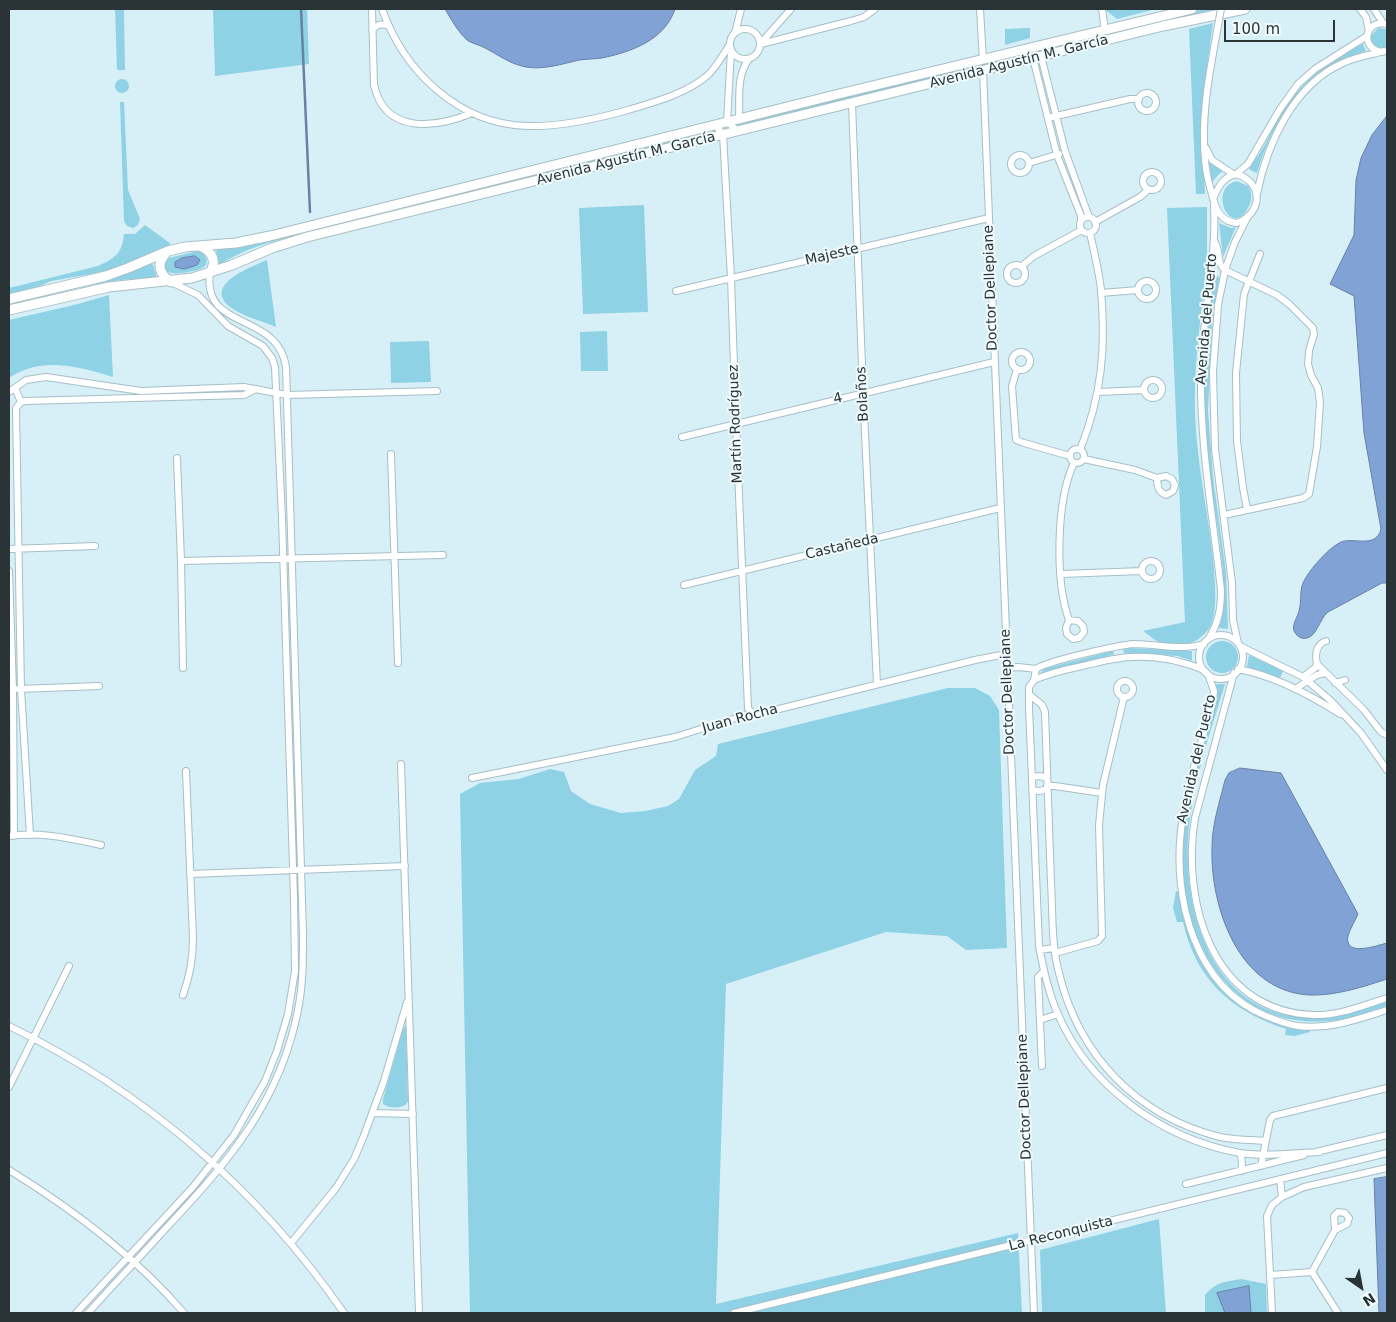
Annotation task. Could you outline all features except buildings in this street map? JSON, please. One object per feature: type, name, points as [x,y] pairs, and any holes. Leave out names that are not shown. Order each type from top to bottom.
[{"type":"main road","name":"Avenida Agustín M. García","points":[[9,298],[106,276],[168,251],[236,243],[270,236],[1192,9]]},
{"type":"main road","name":"Avenida Agustín M. García","points":[[9,310],[109,287],[171,282],[192,278],[210,273],[272,248],[308,237],[1163,26],[1246,9]]},
{"type":"main road","points":[[200,246],[209,251],[214,259],[214,268],[210,273]]},
{"type":"main road","points":[[168,251],[162,257],[159,267],[164,277],[171,282]]},
{"type":"street","points":[[372,9],[373,74],[376,95],[386,109],[391,114],[409,123],[420,125],[460,118],[472,113]]},
{"type":"street","points":[[382,9],[388,26],[409,61],[430,85],[472,113],[491,120],[527,126],[546,126],[605,116],[669,96],[695,84],[707,75],[730,47]]},
{"type":"street","points":[[737,130],[727,122],[730,47],[741,9]]},
{"type":"street","points":[[739,119],[740,77],[743,67],[757,53],[760,44],[790,9]]},
{"type":"street","points":[[760,44],[864,17],[875,9]]},
{"type":"street","points":[[980,9],[983,60]]},
{"type":"street","points":[[1102,9],[1105,31]]},
{"type":"street","name":"Avenida del Puerto","points":[[1209,638],[1219,619],[1221,590],[1204,454],[1201,372],[1214,241],[1214,202],[1204,161],[1205,100],[1221,9]]},
{"type":"street","points":[[1360,9],[1366,17],[1369,44],[1380,52],[1386,51]]},
{"type":"street","points":[[1374,9],[1386,24]]},
{"type":"street","points":[[778,23],[778,32],[785,38]]},
{"type":"street","points":[[372,30],[379,24],[388,26]]},
{"type":"street","points":[[1386,24],[1374,25],[1368,33],[1315,69],[1298,84],[1280,109],[1248,164],[1225,179],[1220,185],[1214,202],[1222,217],[1232,223],[1241,221],[1248,216],[1254,206],[1261,172],[1268,152],[1295,103],[1314,83],[1335,67],[1356,58],[1386,51]]},
{"type":"street","points":[[734,33],[739,30],[749,29],[757,34],[760,44]]},
{"type":"street","points":[[730,47],[740,58],[749,59]]},
{"type":"street","points":[[1037,57],[1056,116],[1064,151],[1089,217],[1095,222],[1096,227],[1090,233]]},
{"type":"street","points":[[1037,57],[1057,155],[1081,216],[1080,226],[1086,233],[1090,233]]},
{"type":"street","name":"Doctor Dellepiane","points":[[983,71],[1034,1313]]},
{"type":"street","points":[[728,99],[740,98]]},
{"type":"street","points":[[1048,118],[1130,99],[1139,99]]},
{"type":"street","name":"Bolaños","points":[[852,103],[863,392],[878,684]]},
{"type":"street","points":[[715,125],[723,134]]},
{"type":"street","name":"Martín Rodríguez","points":[[723,134],[731,278],[748,708],[752,713]]},
{"type":"street","points":[[1205,144],[1212,160],[1234,174],[1249,179],[1255,187],[1257,195]]},
{"type":"street","points":[[1029,163],[1057,155],[1064,151]]},
{"type":"street","points":[[1095,222],[1140,197],[1148,190]]},
{"type":"street","name":"Avenida del Puerto","points":[[1239,645],[1233,615],[1232,583],[1215,449],[1213,388],[1218,305],[1225,270],[1235,242],[1248,216]]},
{"type":"street","points":[[1081,221],[1089,217]]},
{"type":"street","name":"Majeste","points":[[676,291],[988,218]]},
{"type":"street","points":[[1022,266],[1034,256],[1082,230]]},
{"type":"street","points":[[1080,450],[1095,407],[1098,392],[1103,334],[1101,293],[1090,233]]},
{"type":"street","points":[[1214,241],[1220,252],[1219,263],[1225,270],[1249,280],[1283,299],[1313,328],[1314,334],[1309,351],[1308,364],[1318,388],[1320,402],[1317,447],[1309,494],[1303,498],[1224,515]]},
{"type":"street","points":[[1247,509],[1237,441],[1236,373],[1244,294],[1260,254]]},
{"type":"street","points":[[88,1313],[220,1169],[246,1135],[266,1101],[287,1051],[299,1001],[303,969],[302,870],[286,367],[283,355],[271,336],[233,317],[219,306],[209,288],[210,273]]},
{"type":"street","points":[[76,1313],[193,1187],[234,1135],[265,1081],[277,1051],[288,1014],[294,970],[293,869],[283,558],[277,394],[274,362],[262,346],[228,326],[198,294],[171,282]]},
{"type":"street","points":[[1101,293],[1138,290]]},
{"type":"street","points":[[214,311],[219,306]]},
{"type":"street","points":[[256,341],[256,334],[264,331]]},
{"type":"street","points":[[262,346],[267,346],[270,343],[271,336]]},
{"type":"street","name":"4","points":[[682,437],[994,362]]},
{"type":"street","points":[[1017,369],[1012,386],[1016,440],[1070,456]]},
{"type":"street","points":[[21,402],[12,390],[31,379],[46,377],[141,392],[244,387],[287,396],[437,391]]},
{"type":"street","points":[[117,387],[118,399]]},
{"type":"street","points":[[30,834],[21,689],[18,549],[12,417],[16,408],[21,402],[244,395],[256,389]]},
{"type":"street","points":[[1098,392],[1144,390]]},
{"type":"street","points":[[1070,456],[1073,450],[1080,450]]},
{"type":"street","points":[[1080,450],[1083,452],[1084,458]]},
{"type":"street","points":[[391,454],[398,662]]},
{"type":"street","points":[[1070,456],[1074,463]]},
{"type":"street","points":[[177,458],[183,668]]},
{"type":"street","points":[[1074,463],[1081,462],[1084,458]]},
{"type":"street","points":[[1084,458],[1134,470],[1157,478]]},
{"type":"street","points":[[1069,620],[1066,613],[1061,574],[1060,520],[1069,475],[1074,463]]},
{"type":"street","name":"Castañeda","points":[[684,585],[1000,508]]},
{"type":"street","points":[[9,549],[94,546]]},
{"type":"street","points":[[181,561],[443,555]]},
{"type":"street","points":[[9,571],[11,836],[30,834],[79,840],[101,845]]},
{"type":"street","points":[[1061,574],[1142,571]]},
{"type":"street","points":[[1207,673],[1200,661],[1199,655],[1204,644],[1209,638],[1221,635],[1228,636],[1239,645],[1305,679],[1349,720],[1366,739],[1387,770]]},
{"type":"street","points":[[1326,641],[1320,644],[1318,649],[1317,664],[1364,710],[1381,732],[1387,735]]},
{"type":"street","points":[[1007,668],[1036,669],[1049,663],[1132,644],[1182,647],[1204,644]]},
{"type":"street","points":[[1236,671],[1242,658],[1239,645]]},
{"type":"street","points":[[1120,646],[1122,657]]},
{"type":"street","name":"Juan Rocha","points":[[472,778],[668,738],[752,713],[759,714],[1006,654]]},
{"type":"street","points":[[1034,680],[1050,674],[1122,657],[1154,656],[1181,662],[1221,678],[1236,671],[1270,677],[1349,720]]},
{"type":"street","points":[[1295,689],[1317,664]]},
{"type":"street","points":[[1036,669],[1034,680],[1029,687],[1029,708],[1040,950],[1044,971],[1058,1014],[1074,1044],[1114,1091],[1135,1109],[1179,1134],[1202,1143],[1241,1153],[1320,1152]]},
{"type":"street","name":"Avenida del Puerto","points":[[1236,671],[1195,818],[1192,841],[1191,865],[1195,895],[1200,918],[1210,944],[1220,963],[1233,980],[1256,998],[1278,1009],[1301,1014],[1324,1015],[1387,998]]},
{"type":"street","name":"Avenida del Puerto","points":[[1207,673],[1214,691],[1213,702],[1190,784],[1181,830],[1180,852],[1180,881],[1186,912],[1203,960],[1218,981],[1240,1002],[1262,1014],[1287,1024],[1298,1026],[1333,1025],[1387,1010]]},
{"type":"street","points":[[1305,679],[1325,673]]},
{"type":"street","points":[[1335,682],[1345,680]]},
{"type":"street","points":[[11,689],[99,686]]},
{"type":"street","points":[[1030,694],[1042,705],[1045,712],[1055,953],[1064,993],[1078,1027],[1107,1070],[1127,1090],[1149,1107],[1191,1127],[1222,1137],[1266,1141]]},
{"type":"street","points":[[1040,950],[1055,953],[1098,941],[1102,936],[1098,840],[1102,793],[1124,698]]},
{"type":"street","points":[[288,716],[297,715]]},
{"type":"street","points":[[402,764],[419,1313]]},
{"type":"street","points":[[183,995],[189,978],[193,955],[186,771]]},
{"type":"street","points":[[1032,777],[1040,776],[1047,778]]},
{"type":"street","points":[[1032,790],[1040,791],[1047,787],[1055,786],[1102,793]]},
{"type":"street","points":[[190,874],[405,866]]},
{"type":"street","points":[[1042,963],[1051,962],[1055,953]]},
{"type":"street","points":[[9,1087],[69,966]]},
{"type":"street","points":[[1042,1066],[1038,977],[1044,971]]},
{"type":"street","points":[[291,1243],[336,1188],[363,1138],[384,1081],[408,996]]},
{"type":"street","points":[[1040,1020],[1058,1014]]},
{"type":"street","points":[[9,1026],[84,1067],[116,1088],[158,1118],[213,1162],[251,1199],[291,1243],[344,1313]]},
{"type":"street","points":[[1261,1166],[1270,1120],[1273,1116],[1387,1088]]},
{"type":"street","points":[[372,1113],[413,1114]]},
{"type":"street","points":[[1186,1184],[1387,1135]]},
{"type":"street","points":[[1241,1153],[1241,1171]]},
{"type":"street","name":"La Reconquista","points":[[734,1313],[1387,1153]]},
{"type":"street","points":[[1272,1313],[1267,1216],[1272,1205],[1282,1196],[1304,1187],[1387,1168]]},
{"type":"street","points":[[9,1170],[39,1188],[112,1242],[129,1256],[184,1313]]},
{"type":"street","points":[[1280,1179],[1282,1196]]},
{"type":"street","points":[[1312,1272],[1335,1230]]},
{"type":"street","points":[[1270,1275],[1312,1272]]},
{"type":"street","points":[[1312,1272],[1338,1313]]},
{"type":"shaded area","points":[[115,9],[124,9],[125,70],[117,70]]},
{"type":"shaded area","points":[[213,9],[307,9],[309,64],[215,76]]},
{"type":"shaded area","points":[[445,9],[675,9],[670,20],[655,37],[635,48],[602,58],[579,60],[539,68],[526,67],[514,63],[469,41],[458,29]]},
{"type":"shaded area","points":[[1104,9],[1156,9],[1117,19]]},
{"type":"shaded area","points":[[1203,9],[1216,9],[737,126],[734,123]]},
{"type":"shaded area","points":[[1213,23],[1202,102],[1205,194],[1196,194],[1189,29]]},
{"type":"shaded area","points":[[1030,28],[1030,38],[1005,45],[1005,29]]},
{"type":"shaded area","points":[[1378,28],[1387,29],[1387,47],[1374,45],[1371,36]]},
{"type":"shaded area","points":[[1363,44],[1366,51],[1326,69],[1296,97],[1283,114],[1273,133],[1257,173],[1250,170],[1249,167],[1266,143],[1286,105],[1295,94],[1327,65]]},
{"type":"shaded area","points":[[119,79],[125,79],[129,86],[125,93],[119,93],[115,89],[115,83]]},
{"type":"shaded area","points":[[120,102],[124,102],[128,190],[140,219],[138,225],[133,228],[127,226],[124,221]]},
{"type":"shaded area","points":[[1387,116],[1387,583],[1382,583],[1328,612],[1313,634],[1310,637],[1303,638],[1299,637],[1295,632],[1294,626],[1300,607],[1302,584],[1309,573],[1330,549],[1337,544],[1346,541],[1370,541],[1378,535],[1381,529],[1364,433],[1354,296],[1330,284],[1354,235],[1356,180],[1361,158],[1372,135]]},
{"type":"shaded area","points":[[714,128],[717,130],[296,235],[257,246],[221,264],[219,263],[216,251],[218,249],[243,245]]},
{"type":"shaded area","points":[[1208,158],[1222,171],[1212,182]]},
{"type":"shaded area","points":[[1237,181],[1248,186],[1251,197],[1248,208],[1241,216],[1234,218],[1225,209],[1223,201],[1224,192],[1228,185]]},
{"type":"shaded area","points":[[644,205],[648,312],[583,314],[579,208]]},
{"type":"shaded area","points":[[1207,207],[1207,252],[1197,354],[1195,410],[1198,454],[1215,575],[1214,612],[1211,625],[1197,640],[1183,645],[1169,645],[1157,641],[1143,631],[1185,622],[1167,208]]},
{"type":"shaded area","points":[[1219,223],[1231,228],[1236,227],[1223,257]]},
{"type":"shaded area","points":[[145,225],[171,244],[113,270],[51,281],[38,287],[9,294],[9,288],[104,263],[114,257],[120,250],[124,234],[135,234]]},
{"type":"shaded area","points":[[197,251],[203,253],[206,258],[207,262],[204,267],[183,273],[166,271],[165,264],[169,258]]},
{"type":"shaded area","points":[[195,256],[200,260],[197,265],[184,269],[175,267],[175,262],[182,258]]},
{"type":"shaded area","points":[[267,260],[276,327],[248,317],[233,309],[224,301],[222,293],[225,285],[231,278]]},
{"type":"shaded area","points":[[152,262],[157,278],[138,278],[100,283],[9,306],[9,303]]},
{"type":"shaded area","points":[[1216,275],[1219,278],[1212,325],[1208,410],[1213,477],[1226,572],[1228,629],[1219,628],[1224,595],[1223,575],[1219,535],[1207,459],[1204,417],[1204,376],[1212,294]]},
{"type":"shaded area","points":[[109,295],[113,377],[86,369],[47,365],[21,371],[9,378],[9,320]]},
{"type":"shaded area","points":[[607,331],[608,371],[581,371],[580,332]]},
{"type":"shaded area","points":[[429,341],[431,382],[391,383],[390,342]]},
{"type":"shaded area","points":[[1222,641],[1228,642],[1233,646],[1237,651],[1237,663],[1233,668],[1228,672],[1222,673],[1216,672],[1211,668],[1207,663],[1206,657],[1207,651],[1211,646],[1216,642]]},
{"type":"shaded area","points":[[1128,648],[1192,651],[1192,661],[1178,656],[1124,653],[1123,650]]},
{"type":"shaded area","points":[[1113,651],[1114,654],[1112,655],[1040,673],[1046,668]]},
{"type":"shaded area","points":[[1249,655],[1283,671],[1280,678],[1247,667]]},
{"type":"shaded area","points":[[1217,684],[1225,684],[1197,780],[1188,839],[1188,871],[1193,902],[1201,933],[1214,961],[1232,985],[1255,1003],[1283,1015],[1317,1018],[1335,1016],[1387,1002],[1387,1006],[1351,1017],[1329,1021],[1297,1020],[1269,1013],[1244,1000],[1224,981],[1208,958],[1196,932],[1187,904],[1183,873],[1183,847],[1190,794],[1212,696]]},
{"type":"shaded area","points":[[948,688],[975,688],[990,696],[999,710],[1007,948],[966,950],[947,936],[886,932],[726,984],[716,1304],[1018,1233],[1022,1313],[470,1313],[460,794],[480,783],[519,779],[550,769],[564,772],[571,791],[590,804],[621,813],[645,811],[668,806],[679,799],[695,770],[716,756],[718,744]]},
{"type":"shaded area","points":[[1240,768],[1281,773],[1358,914],[1349,933],[1348,943],[1351,947],[1363,948],[1387,943],[1387,979],[1359,988],[1319,995],[1284,990],[1264,978],[1247,962],[1233,942],[1223,919],[1216,894],[1212,847],[1213,830],[1225,780],[1229,773]]},
{"type":"shaded area","points":[[1176,891],[1179,892],[1184,918],[1194,947],[1204,967],[1216,984],[1247,1011],[1266,1020],[1286,1026],[1309,1029],[1310,1032],[1295,1036],[1285,1035],[1286,1029],[1266,1022],[1249,1013],[1233,1003],[1219,990],[1207,977],[1197,961],[1183,922],[1177,922],[1173,908]]},
{"type":"shaded area","points":[[404,1026],[406,1028],[408,1101],[401,1107],[386,1106],[383,1104],[383,1099]]},
{"type":"shaded area","points":[[1387,1177],[1387,1313],[1379,1313],[1374,1179]]},
{"type":"shaded area","points":[[1159,1219],[1166,1313],[1042,1313],[1040,1250]]},
{"type":"shaded area","points":[[1241,1279],[1266,1284],[1267,1313],[1205,1313],[1205,1295],[1213,1287],[1221,1283]]},
{"type":"shaded area","points":[[1249,1286],[1251,1313],[1225,1313],[1217,1293]]},
{"type":"waterway","points":[[301,9],[310,212]]}]
